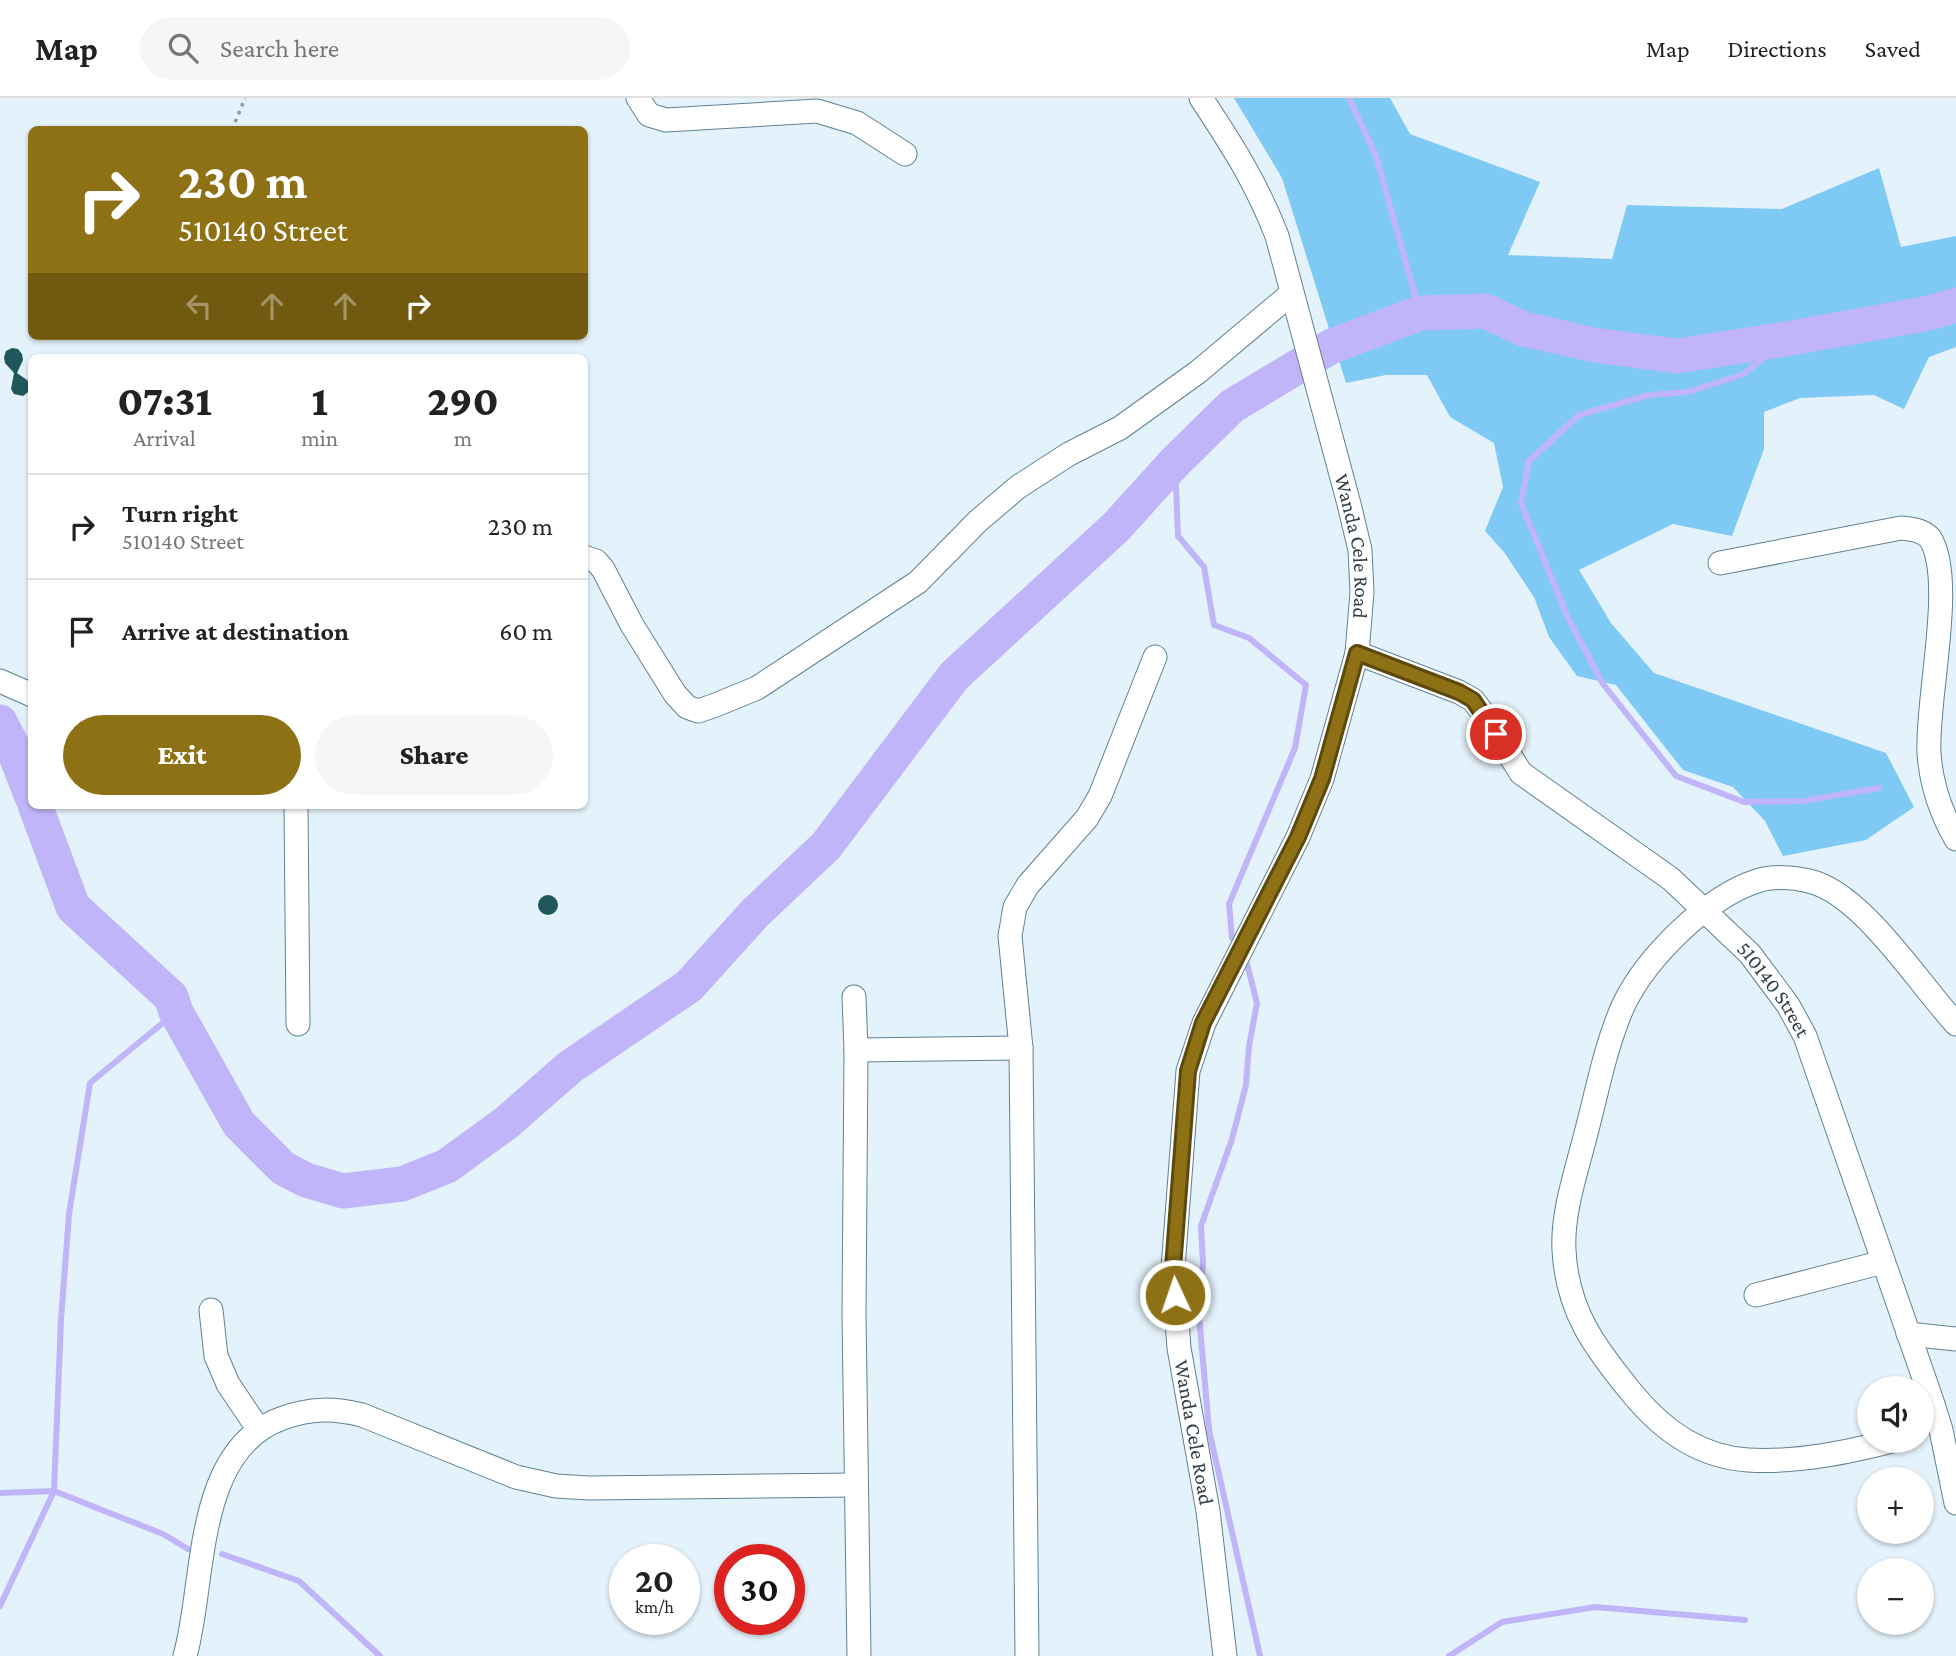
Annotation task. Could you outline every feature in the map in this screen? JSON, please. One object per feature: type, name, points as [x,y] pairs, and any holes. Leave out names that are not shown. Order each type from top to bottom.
[{"type":"street","points":[[638,98],[649,115],[666,120],[817,111],[857,123],[905,154]]},
{"type":"street","name":"Wanda Cele Road","points":[[1201,98],[1240,156],[1260,193],[1277,236],[1360,550],[1362,592],[1357,653],[1322,779],[1298,837],[1203,1023],[1188,1071],[1173,1268],[1179,1348],[1208,1511],[1226,1656]]},
{"type":"street","points":[[588,558],[596,561],[603,569],[632,625],[675,694],[687,707],[698,711],[713,706],[757,688],[918,582],[978,521],[1018,487],[1069,454],[1120,428],[1198,372],[1292,293]]},
{"type":"street","points":[[1720,563],[1901,528],[1917,530],[1930,538],[1939,551],[1947,579],[1947,612],[1931,719],[1929,752],[1936,790],[1946,822],[1956,839]]},
{"type":"street","name":"510140 Street","points":[[1357,653],[1459,692],[1473,700],[1521,773],[1671,879],[1750,954],[1788,1004],[1805,1037],[1908,1334],[1918,1376]]},
{"type":"street","points":[[1027,1656],[1021,1048],[1010,936],[1015,907],[1028,885],[1087,818],[1100,796],[1154,657]]},
{"type":"street","points":[[0,681],[28,693]]},
{"type":"street","points":[[296,809],[298,1024]]},
{"type":"street","points":[[1857,1450],[1789,1459],[1746,1460],[1710,1452],[1675,1437],[1642,1406],[1582,1326],[1569,1290],[1563,1249],[1569,1200],[1612,1036],[1625,1003],[1645,970],[1705,909],[1759,880],[1787,878],[1811,881],[1844,898],[1880,933],[1956,1024]]},
{"type":"street","points":[[854,997],[856,1050],[853,1315],[859,1656]]},
{"type":"street","points":[[856,1050],[1021,1048]]},
{"type":"street","points":[[1756,1296],[1883,1262]]},
{"type":"street","points":[[211,1310],[213,1342],[218,1363],[228,1384],[259,1430]]},
{"type":"street","points":[[1908,1334],[1956,1339]]},
{"type":"street","points":[[185,1656],[209,1516],[217,1487],[234,1457],[259,1430],[299,1412],[337,1409],[362,1415],[516,1477],[556,1486],[589,1488],[855,1485]]},
{"type":"street","name":"510140 Street","points":[[1934,1441],[1956,1503]]},
{"type":"path","points":[[234,126],[245,98]]},
{"type":"shaded area","points":[[1234,98],[1390,98],[1410,134],[1540,182],[1508,255],[1612,259],[1627,205],[1782,209],[1879,168],[1901,247],[1956,236],[1956,347],[1929,357],[1904,409],[1874,395],[1800,398],[1764,412],[1764,449],[1732,536],[1673,524],[1579,570],[1611,623],[1654,673],[1886,753],[1914,807],[1866,840],[1783,856],[1765,821],[1733,787],[1683,770],[1616,685],[1577,676],[1549,637],[1534,597],[1504,552],[1485,531],[1503,487],[1494,443],[1450,417],[1427,375],[1386,375],[1346,383],[1282,178]]},
{"type":"building","points":[[18,349],[22,354],[23,360],[17,373],[28,382],[28,392],[23,396],[14,394],[11,389],[14,373],[5,363],[6,351]]},
{"type":"building","points":[[548,895],[555,898],[558,905],[555,912],[548,915],[541,912],[538,905],[541,898]]},
{"type":"waterway","points":[[1349,98],[1376,156],[1420,313]]},
{"type":"waterway","points":[[36,809],[73,907],[171,997],[176,1012],[239,1124],[283,1168],[306,1180],[343,1191],[402,1184],[447,1166],[506,1123],[570,1067],[689,986],[755,913],[826,846],[954,676],[1116,527],[1175,462],[1232,406],[1332,346],[1420,313],[1485,311],[1524,329],[1594,345],[1677,356],[1929,313],[1956,305]]},
{"type":"waterway","points":[[1786,339],[1744,374],[1688,392],[1649,395],[1579,415],[1529,461],[1521,503],[1567,616],[1603,684],[1676,776],[1744,802],[1803,801],[1879,788]]},
{"type":"waterway","points":[[1175,462],[1178,536],[1204,567],[1214,625],[1249,638],[1306,685],[1295,748],[1229,904],[1232,938]]},
{"type":"waterway","points":[[0,722],[28,787]]},
{"type":"waterway","points":[[1247,964],[1257,1003],[1249,1046],[1246,1085],[1232,1139],[1201,1226],[1203,1263],[1199,1315],[1209,1430],[1260,1656]]},
{"type":"waterway","points":[[0,1606],[54,1491],[61,1320],[69,1214],[90,1083],[176,1012]]},
{"type":"waterway","points":[[0,1493],[54,1491],[163,1534],[188,1549]]},
{"type":"waterway","points":[[222,1554],[299,1581],[380,1656]]},
{"type":"waterway","points":[[1449,1656],[1502,1622],[1595,1607],[1745,1620]]},
{"type":"route","points":[[1175,1295],[1173,1268],[1188,1071],[1203,1023],[1298,837],[1322,779],[1357,653],[1459,692],[1473,700],[1496,734]]}]
